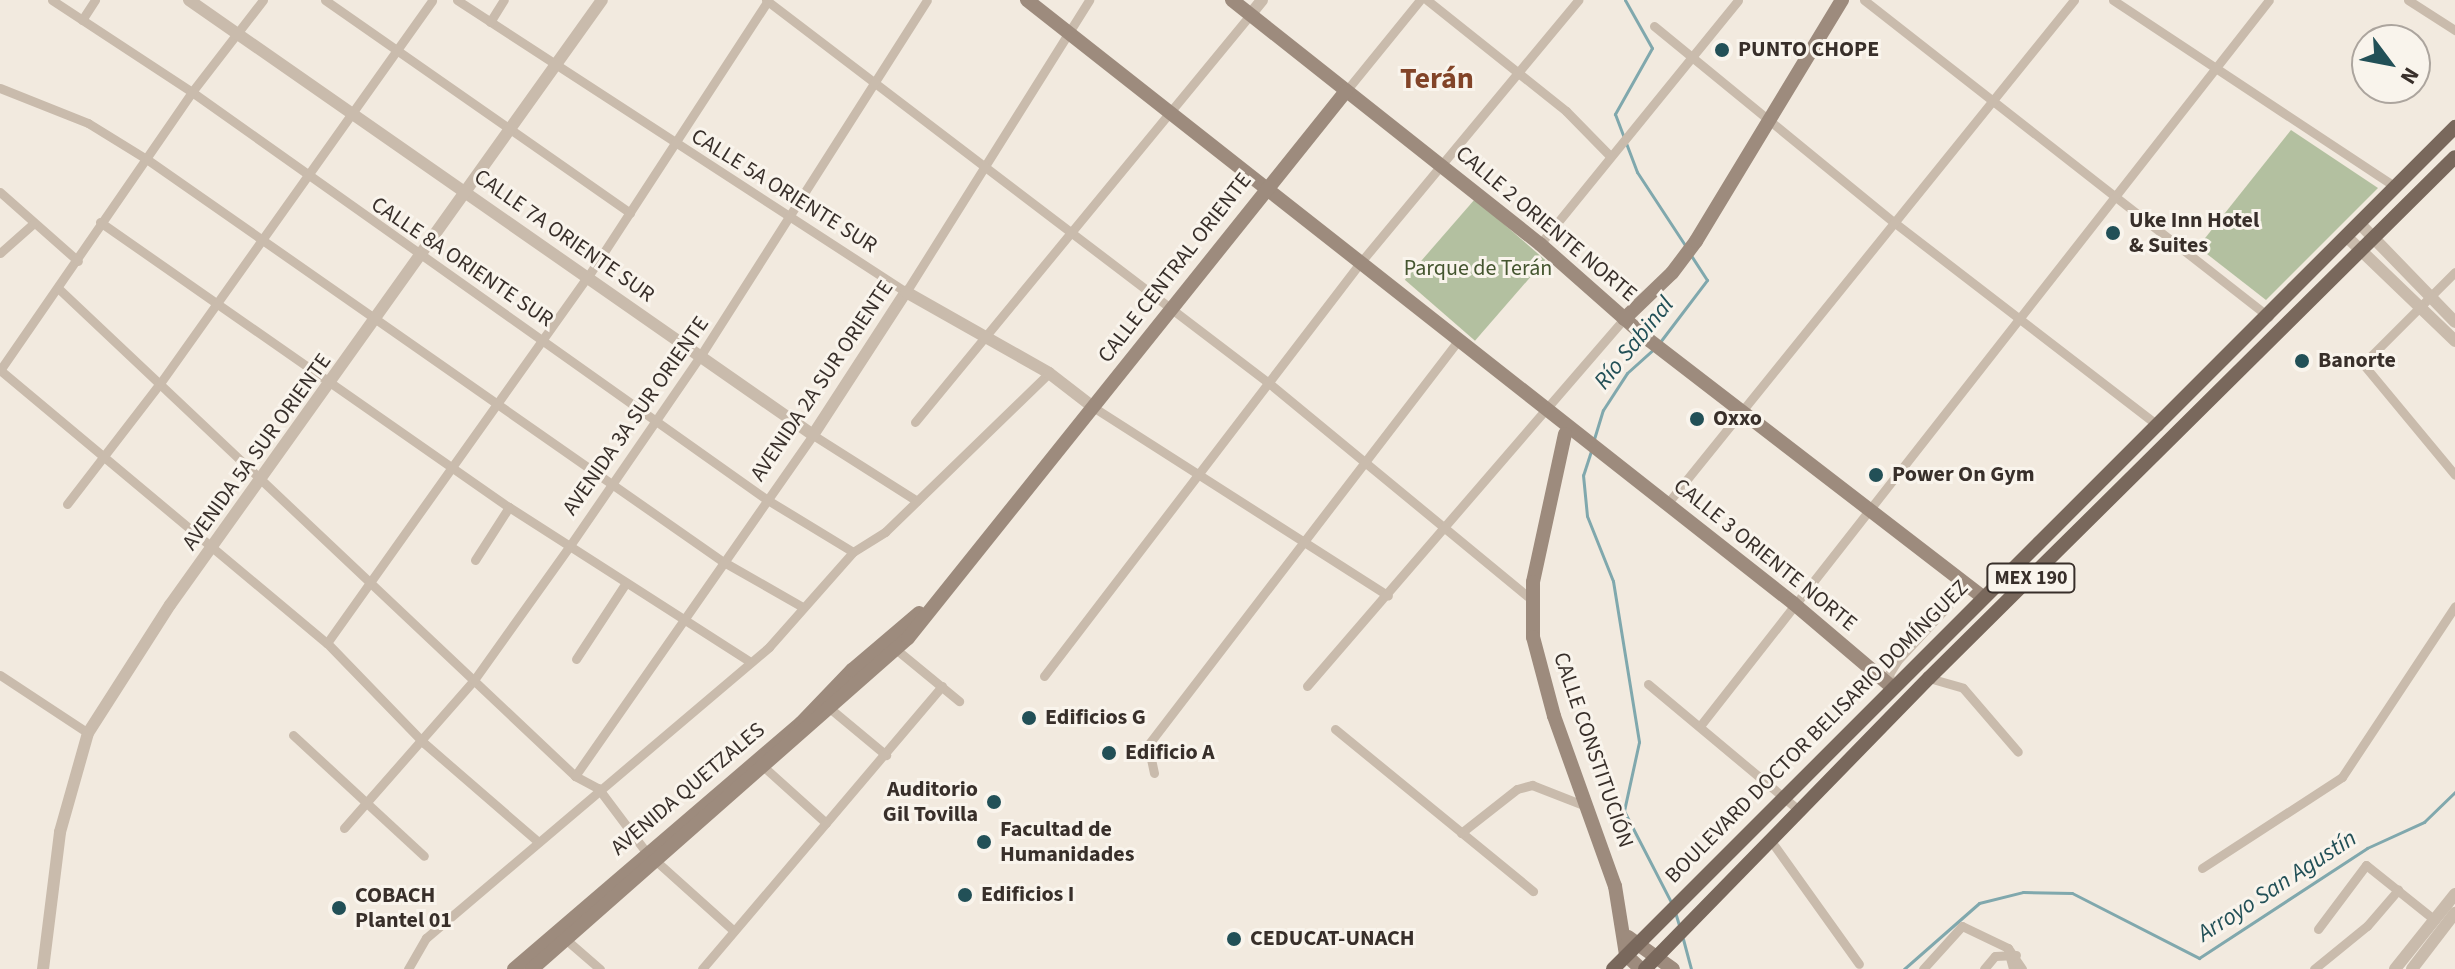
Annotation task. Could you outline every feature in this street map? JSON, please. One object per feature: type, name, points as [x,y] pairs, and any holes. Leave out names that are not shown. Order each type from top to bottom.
[{"type":"main road","points":[[1027,0],[1543,409],[1570,434]]},
{"type":"main road","name":"CALLE 2 ORIENTE NORTE","points":[[1232,0],[1540,244],[1649,340],[1983,597]]},
{"type":"main road","points":[[1624,319],[1672,273],[1696,241],[1765,120],[1842,0]]},
{"type":"main road","name":"CALLE CENTRAL ORIENTE","points":[[892,645],[969,567],[1172,311],[1265,188],[1346,91]]},
{"type":"main road","name":"MEX 190","points":[[2361,225],[2455,127]]},
{"type":"main road","name":"MEX 190","points":[[2373,238],[2455,157]]},
{"type":"main road","name":"BOULEVARD DOCTOR BELISARIO DOMÍNGUEZ","points":[[1613,969],[1634,943],[1891,686],[2361,225]]},
{"type":"main road","name":"BOULEVARD DOCTOR BELISARIO DOMÍNGUEZ","points":[[1651,962],[1929,678],[2373,238]]},
{"type":"main road","name":"CALLE 3 ORIENTE NORTE","points":[[1570,434],[1667,504],[1793,603],[1891,686]]},
{"type":"main road","name":"CALLE CONSTITUCIÓN","points":[[1570,434],[1531,599],[1540,674],[1590,807],[1634,943]]},
{"type":"main road","name":"AVENIDA QUETZALES","points":[[514,969],[561,935],[892,645]]},
{"type":"main road","points":[[1885,724],[1891,686],[1929,678]]},
{"type":"main road","name":"AVENIDA QUETZALES","points":[[652,856],[765,768],[826,706]]},
{"type":"main road","name":"AVENIDA QUETZALES","points":[[532,969],[561,935]]},
{"type":"main road","points":[[1634,943],[1651,962],[1673,969]]},
{"type":"street","name":"CALLE 8A ORIENTE SUR","points":[[52,0],[192,92],[308,179],[545,340],[766,499],[853,552]]},
{"type":"street","points":[[82,20],[95,0]]},
{"type":"street","name":"CALLE 7A ORIENTE SUR","points":[[189,0],[589,275],[699,358],[917,501]]},
{"type":"street","points":[[263,0],[192,92],[148,160],[100,222],[59,289],[0,370],[106,454],[327,643],[424,743],[537,841]]},
{"type":"street","points":[[325,0],[630,213]]},
{"type":"street","points":[[67,504],[161,382],[308,179],[432,0]]},
{"type":"street","name":"CALLE 5A ORIENTE SUR","points":[[457,0],[675,146],[981,338],[1049,373],[1093,407]]},
{"type":"street","points":[[490,22],[504,0]]},
{"type":"street","name":"AVENIDA 5A SUR ORIENTE","points":[[43,969],[57,847],[88,733],[126,669],[263,481],[420,254],[469,193],[602,0]]},
{"type":"street","points":[[327,643],[545,340],[675,146],[767,0],[873,84],[1270,384],[1448,526],[1531,599]]},
{"type":"street","name":"AVENIDA 3A SUR ORIENTE","points":[[344,828],[424,743],[474,680],[571,544],[653,418],[699,358],[790,219],[927,0]]},
{"type":"street","name":"AVENIDA 2A SUR ORIENTE","points":[[575,776],[682,624],[722,561],[813,435],[1089,0]]},
{"type":"street","points":[[915,422],[1262,0]]},
{"type":"street","name":"CALLE CENTRAL ORIENTE","points":[[1346,91],[1420,0]]},
{"type":"street","points":[[1427,0],[1612,153]]},
{"type":"street","points":[[1044,676],[1201,476],[1360,263],[1516,71],[1578,0]]},
{"type":"street","points":[[1540,244],[1738,0]]},
{"type":"street","points":[[1864,0],[2269,317]]},
{"type":"street","points":[[1667,504],[2074,0]]},
{"type":"street","points":[[2113,0],[2396,187]]},
{"type":"street","points":[[1700,726],[1793,603],[2269,0]]},
{"type":"street","points":[[2408,0],[2455,30]]},
{"type":"street","points":[[1654,26],[1765,120],[1895,223],[2159,426]]},
{"type":"street","points":[[0,88],[88,123],[148,160],[262,242],[612,480],[722,561],[801,606]]},
{"type":"street","points":[[0,192],[78,261]]},
{"type":"street","points":[[100,222],[456,467],[509,507],[571,544],[682,624],[750,662]]},
{"type":"street","points":[[0,253],[34,223]]},
{"type":"street","points":[[2361,225],[2455,341]]},
{"type":"street","points":[[2347,237],[2359,250],[2455,322]]},
{"type":"street","points":[[2455,272],[2363,364],[2455,475]]},
{"type":"street","points":[[59,289],[575,776],[598,788],[652,856],[734,931]]},
{"type":"street","points":[[1307,686],[1365,614],[1388,596],[1543,409],[1624,319]]},
{"type":"street","points":[[1154,773],[1148,745],[1363,459],[1457,342]]},
{"type":"street","points":[[408,969],[426,938],[782,634],[801,606],[853,552],[885,532],[1049,373]]},
{"type":"street","points":[[1093,407],[1388,596]]},
{"type":"street","points":[[475,560],[509,507]]},
{"type":"street","points":[[576,659],[625,584]]},
{"type":"street","points":[[1891,686],[1889,674],[1897,661],[1968,584]]},
{"type":"street","points":[[2202,868],[2342,777],[2455,606]]},
{"type":"street","points":[[892,645],[959,701]]},
{"type":"street","points":[[1929,678],[1963,688],[2018,752]]},
{"type":"street","points":[[2,680],[88,733]]},
{"type":"street","points":[[1648,684],[1801,812]]},
{"type":"street","points":[[702,969],[942,686]]},
{"type":"street","points":[[826,706],[886,755]]},
{"type":"street","points":[[1335,729],[1533,891]]},
{"type":"street","points":[[293,735],[366,808],[424,856]]},
{"type":"street","points":[[765,768],[826,823]]},
{"type":"street","points":[[1461,833],[1517,789],[1532,785],[1590,807]]},
{"type":"street","points":[[1771,841],[1859,964]]},
{"type":"street","points":[[2318,929],[2366,865],[2435,920]]},
{"type":"street","points":[[2314,969],[2336,947],[2367,926],[2398,890]]},
{"type":"street","points":[[2395,969],[2455,894]]},
{"type":"street","points":[[2412,969],[2454,916]]},
{"type":"street","points":[[1923,969],[1962,926],[2011,953],[2022,969]]},
{"type":"street","points":[[561,935],[600,969]]},
{"type":"street","points":[[1984,969],[1995,956],[2011,953]]},
{"type":"street","points":[[2011,953],[2013,969]]},
{"type":"green space","points":[[2291,130],[2378,188],[2266,300],[2198,247]]},
{"type":"green space","name":"Parque de Terán","points":[[1475,199],[1545,260],[1475,341],[1405,280]]},
{"type":"waterway","name":"Río Sabinal","points":[[1625,0],[1652,48],[1615,114],[1637,172],[1685,245]]},
{"type":"waterway","name":"Río Sabinal","points":[[1660,342],[1707,280],[1691,255]]},
{"type":"waterway","name":"Río Sabinal","points":[[1594,439],[1603,410],[1627,373],[1655,348]]},
{"type":"waterway","name":"Río Sabinal","points":[[1591,451],[1583,475],[1587,516],[1613,581],[1639,742],[1624,811],[1671,902]]},
{"type":"waterway","name":"Arroyo San Agustín","points":[[1904,969],[1979,903],[2023,892],[2072,893],[2199,958],[2367,848],[2424,822],[2455,792]]},
{"type":"waterway","name":"Río Sabinal","points":[[1675,912],[1680,928]]},
{"type":"waterway","name":"Río Sabinal","points":[[1683,939],[1691,969]]},
{"type":"place","name":"PUNTO CHOPE","points":[[1722,50]]},
{"type":"place","name":"Uke Inn Hotel & Suites","points":[[2113,233]]},
{"type":"place","name":"Banorte","points":[[2302,361]]},
{"type":"place","name":"Oxxo","points":[[1697,419]]},
{"type":"place","name":"Power On Gym","points":[[1876,475]]},
{"type":"place","name":"Edificios G","points":[[1029,718]]},
{"type":"place","name":"Edificio A","points":[[1109,753]]},
{"type":"place","name":"Auditorio Gil Tovilla","points":[[994,802]]},
{"type":"place","name":"Facultad de Humanidades","points":[[984,842]]},
{"type":"place","name":"Edificios I","points":[[965,895]]},
{"type":"place","name":"COBACH Plantel 01","points":[[339,908]]},
{"type":"place","name":"CEDUCAT-UNACH","points":[[1234,939]]},
{"type":"district","name":"Terán","points":[[1437,79]]}]
